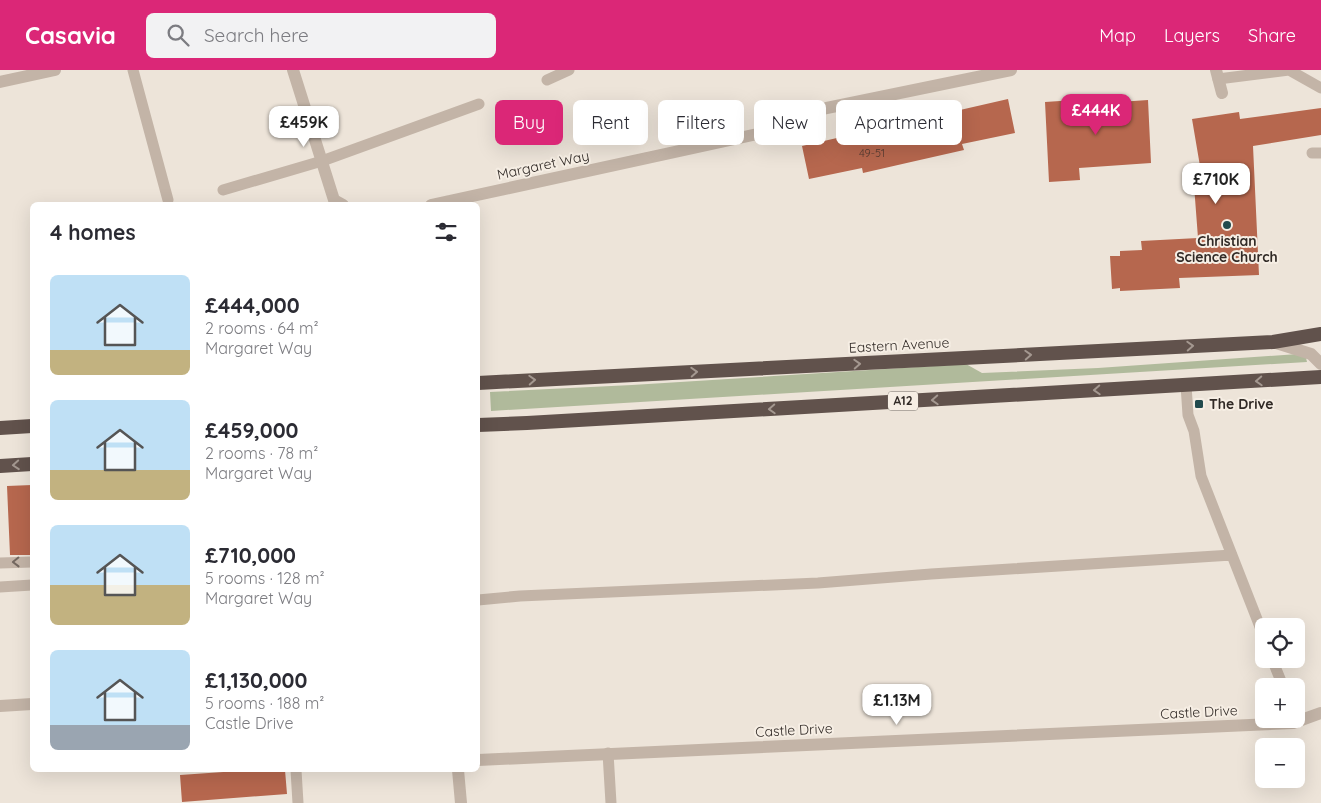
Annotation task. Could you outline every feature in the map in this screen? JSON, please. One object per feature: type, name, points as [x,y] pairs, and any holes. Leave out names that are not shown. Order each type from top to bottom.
[{"type":"highway","name":"Eastern Avenue","points":[[480,383],[1273,342],[1321,334]]},
{"type":"highway","name":"A12","points":[[480,425],[1321,377]]},
{"type":"highway","points":[[0,428],[30,426]]},
{"type":"highway","points":[[0,466],[30,464]]},
{"type":"street","points":[[0,82],[55,70]]},
{"type":"street","points":[[294,70],[334,200],[338,202]]},
{"type":"street","name":"Margaret Way","points":[[445,202],[762,132],[817,110],[1011,70]]},
{"type":"street","points":[[1217,75],[1222,94]]},
{"type":"street","points":[[1273,342],[1311,354],[1321,364]]},
{"type":"street","points":[[0,432],[30,433]]},
{"type":"street","points":[[0,706],[30,704]]},
{"type":"street","name":"Castle Drive","points":[[1305,717],[1321,713]]},
{"type":"street","name":"Castle Drive","points":[[480,760],[1255,722]]},
{"type":"street","points":[[458,772],[460,803]]},
{"type":"lane","points":[[133,70],[168,200]]},
{"type":"lane","points":[[547,80],[569,70]]},
{"type":"lane","points":[[1217,75],[1289,70],[1321,88]]},
{"type":"lane","points":[[223,190],[322,160],[478,104]]},
{"type":"lane","points":[[1186,385],[1188,415],[1194,431],[1201,476],[1257,618]]},
{"type":"lane","points":[[480,600],[520,596],[818,583],[1232,555]]},
{"type":"lane","points":[[0,562],[30,562]]},
{"type":"lane","points":[[0,587],[30,585]]},
{"type":"lane","points":[[608,753],[611,803]]},
{"type":"lane","points":[[296,772],[298,803]]},
{"type":"green space","points":[[1298,354],[1306,358],[1307,362],[491,411],[490,392],[966,364],[982,373],[1098,368]]},
{"type":"building","points":[[1008,99],[1015,133],[962,144],[962,110]]},
{"type":"building","points":[[1075,100],[1075,105],[1148,100],[1151,163],[1079,168],[1080,180],[1049,182],[1045,102]]},
{"type":"building","points":[[1321,108],[1321,135],[1253,146],[1259,275],[1179,278],[1180,288],[1120,291],[1120,288],[1112,289],[1110,256],[1120,256],[1120,251],[1142,250],[1141,241],[1198,238],[1193,172],[1201,172],[1192,119],[1239,112],[1240,119]]},
{"type":"building","points":[[836,138],[836,145],[962,144],[964,150],[863,173],[862,168],[809,179],[802,146],[826,145],[826,140]]},
{"type":"building","points":[[30,485],[30,555],[10,555],[7,486]]},
{"type":"building","points":[[223,772],[285,772],[287,794],[182,802],[180,775]]},
{"type":"place","name":"Christian Science Church","points":[[1227,225]]},
{"type":"place","name":"The Drive","points":[[1199,404]]}]
